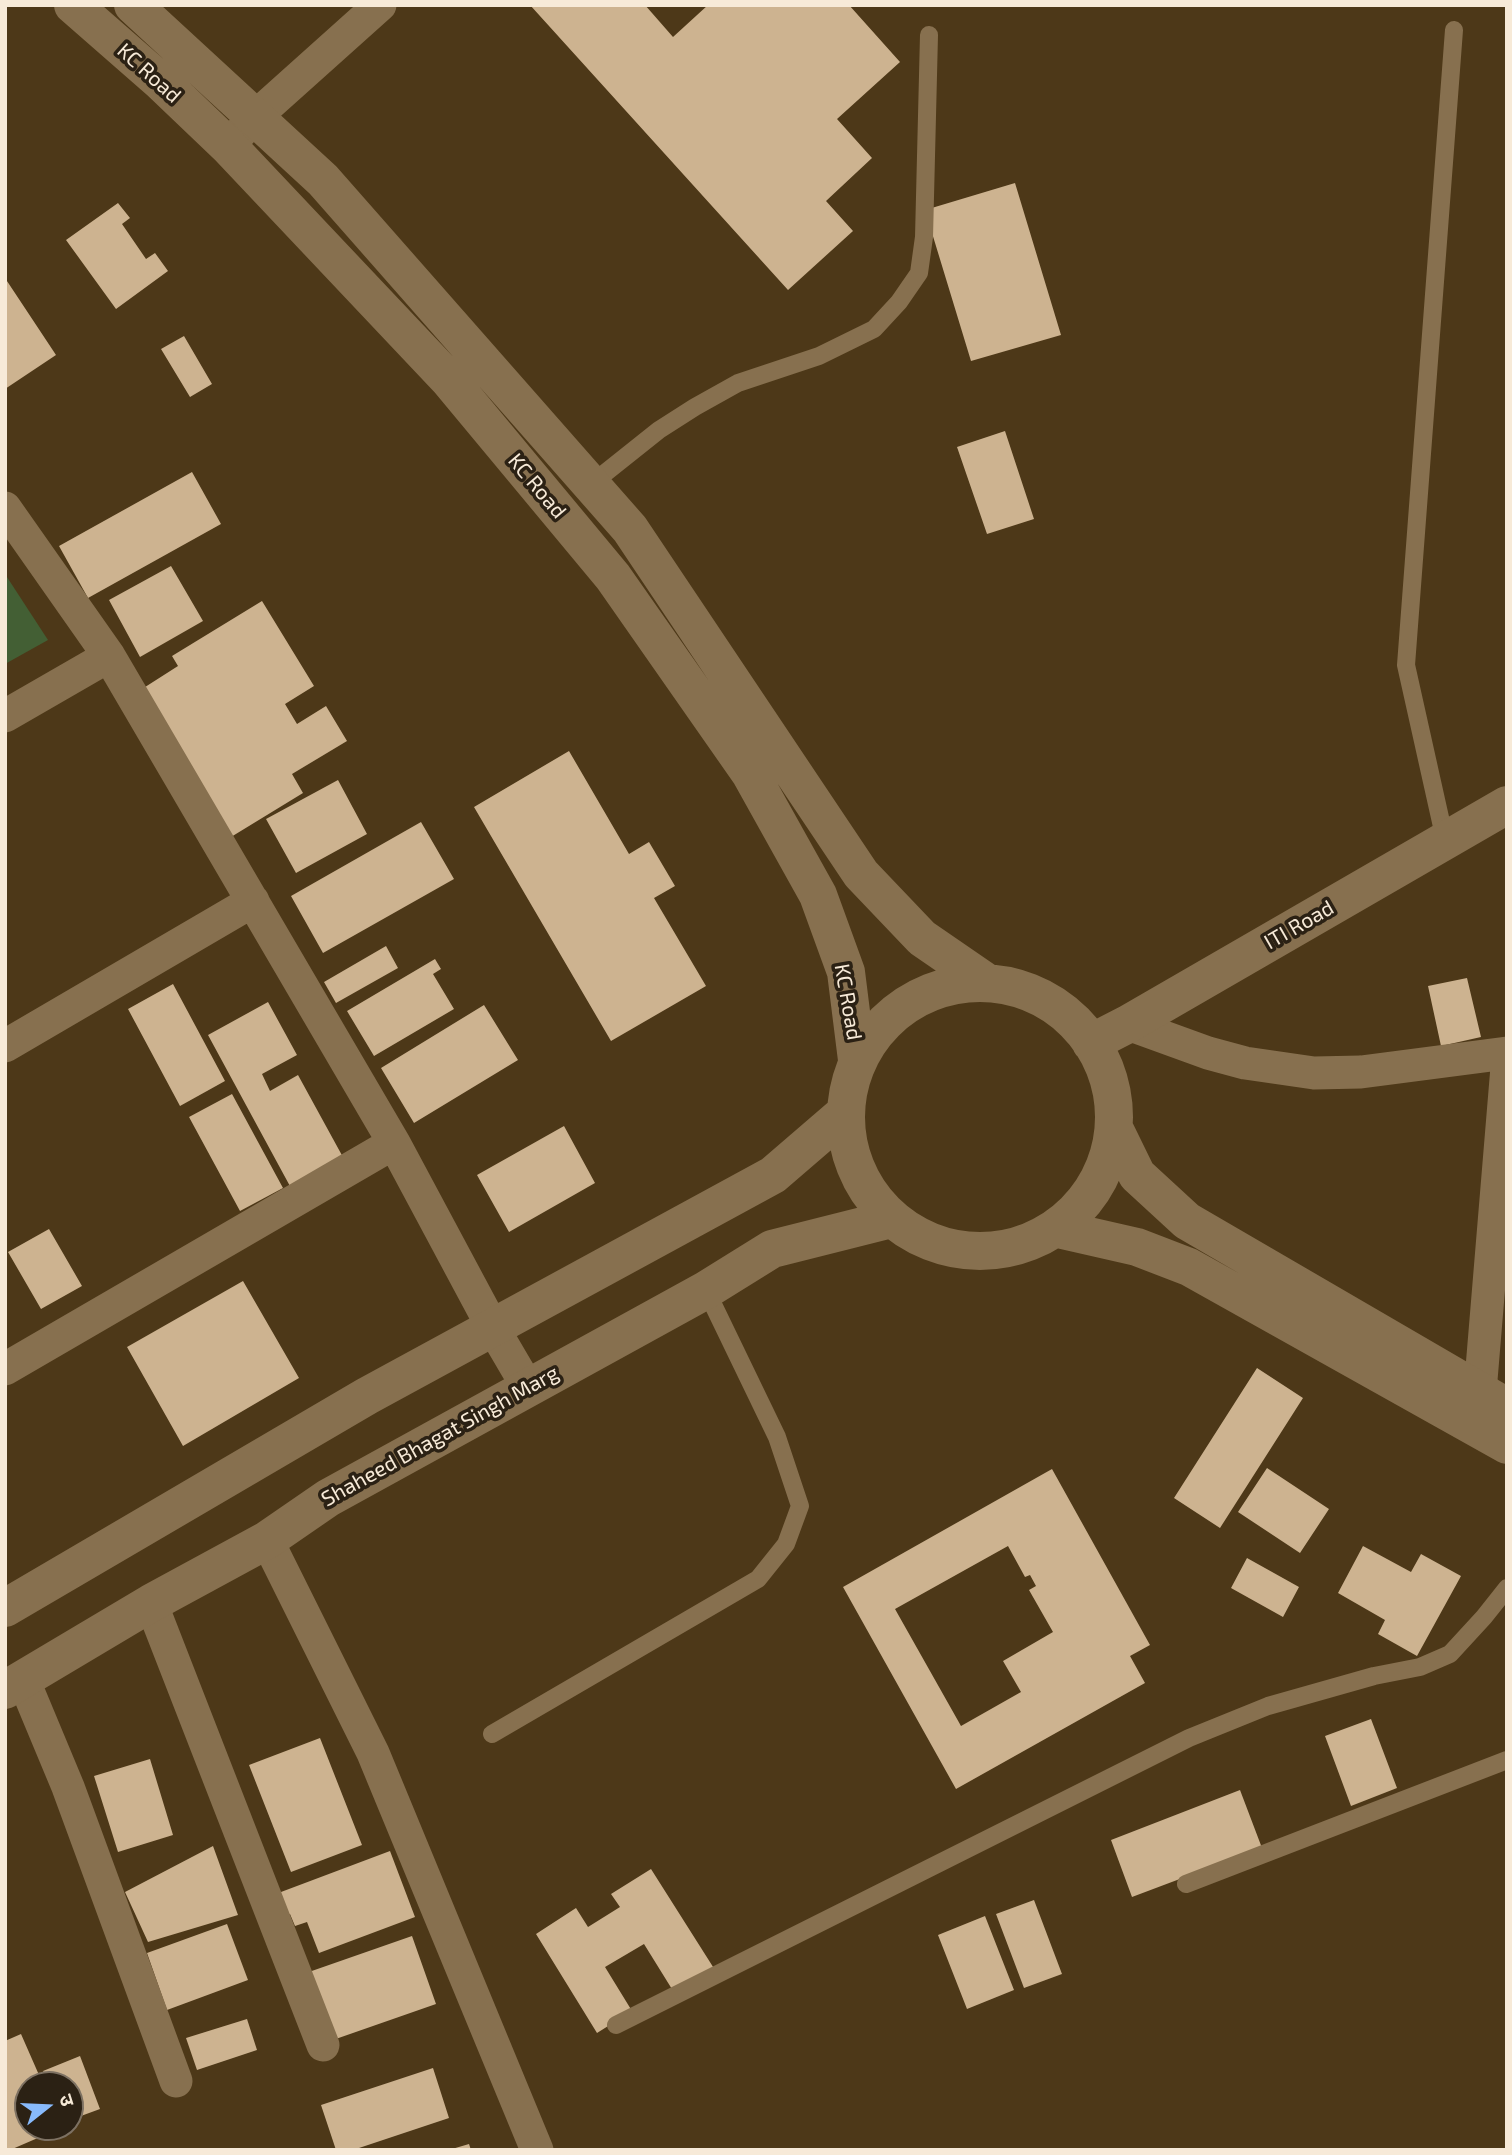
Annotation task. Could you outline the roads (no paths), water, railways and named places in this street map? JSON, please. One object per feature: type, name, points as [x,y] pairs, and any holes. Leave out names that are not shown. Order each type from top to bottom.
[{"type":"street","name":"KC Road","points":[[73,5],[161,82],[228,146],[450,381],[613,577],[750,773],[818,895],[846,972],[857,1060]]},
{"type":"street","points":[[133,5],[323,180],[630,529],[861,874],[922,938],[986,982]]},
{"type":"street","points":[[228,146],[255,117],[380,5]]},
{"type":"street","points":[[5,508],[109,656],[394,1143],[527,1386]]},
{"type":"street","points":[[5,716],[109,656]]},
{"type":"street","name":"ITI Road","points":[[1091,1043],[1507,805]]},
{"type":"street","points":[[5,1046],[253,901]]},
{"type":"street","points":[[986,982],[1019,988],[1076,1022],[1102,1059],[1116,1118],[1110,1156],[1088,1200],[1058,1229],[1011,1250],[939,1247],[891,1219],[856,1170],[845,1113],[857,1060],[871,1037],[892,1014],[946,986],[986,982]]},
{"type":"street","points":[[1128,1024],[1208,1053],[1245,1063],[1314,1073],[1361,1072],[1507,1053]]},
{"type":"street","points":[[1115,1129],[1137,1175],[1187,1221],[1493,1400],[1507,1067]]},
{"type":"street","points":[[5,1608],[367,1396],[773,1175],[845,1113]]},
{"type":"street","points":[[5,1369],[394,1143]]},
{"type":"street","name":"Shaheed Bhagat Singh Marg","points":[[14,1684],[151,1603],[267,1539],[328,1498],[527,1386],[706,1290],[772,1249],[891,1219]]},
{"type":"street","points":[[1058,1229],[1137,1248],[1189,1267],[1507,1445]]},
{"type":"street","points":[[267,1539],[373,1754],[537,2150]]},
{"type":"street","points":[[151,1603],[323,2045]]},
{"type":"street","points":[[14,1684],[68,1787],[176,2081]]},
{"type":"lane","points":[[1445,840],[1406,665],[1454,30]]},
{"type":"lane","points":[[590,485],[659,430],[695,407],[738,383],[819,356],[874,329],[898,302],[919,273],[925,237],[929,35]]},
{"type":"lane","points":[[492,1734],[758,1579],[786,1544],[800,1506],[777,1437],[706,1290]]},
{"type":"lane","points":[[616,2025],[1189,1738],[1268,1706],[1374,1676],[1420,1667],[1450,1654],[1507,1588]]},
{"type":"lane","points":[[1186,1884],[1507,1760]]}]
